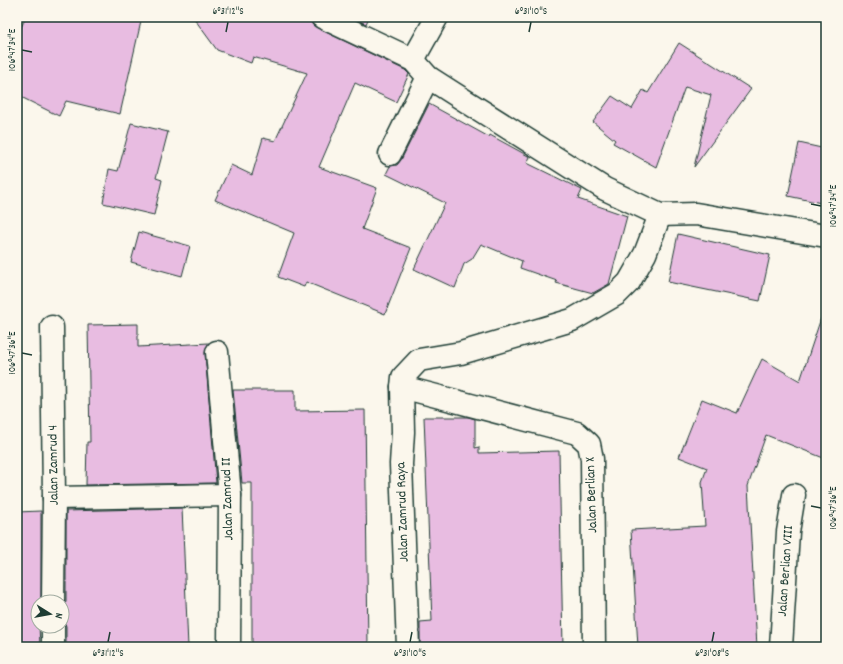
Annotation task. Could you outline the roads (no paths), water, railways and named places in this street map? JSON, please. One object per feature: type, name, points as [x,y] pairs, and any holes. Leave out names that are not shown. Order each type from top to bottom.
[{"type":"street","points":[[322,17],[413,60],[428,77],[605,189],[660,215],[696,214],[826,236]]},
{"type":"street","points":[[413,60],[437,17]]},
{"type":"street","points":[[390,154],[428,77]]},
{"type":"street","points":[[402,382],[419,360],[461,353],[572,320],[617,294],[629,282],[645,254],[660,215]]},
{"type":"street","name":"Jalan Zamrud 4","points":[[52,327],[54,498],[53,594]]},
{"type":"street","name":"Jalan Zamrud II","points":[[217,352],[230,496],[229,647]]},
{"type":"street","name":"Jalan Zamrud Raya","points":[[402,382],[403,432],[401,464],[408,647]]},
{"type":"street","name":"Jalan Berlian X","points":[[402,382],[576,433],[589,444],[592,459],[594,647]]},
{"type":"street","name":"Jalan Berlian VIII","points":[[781,647],[788,532],[794,495]]},
{"type":"street","points":[[54,498],[230,496]]},
{"type":"street","points":[[53,634],[53,647]]}]
